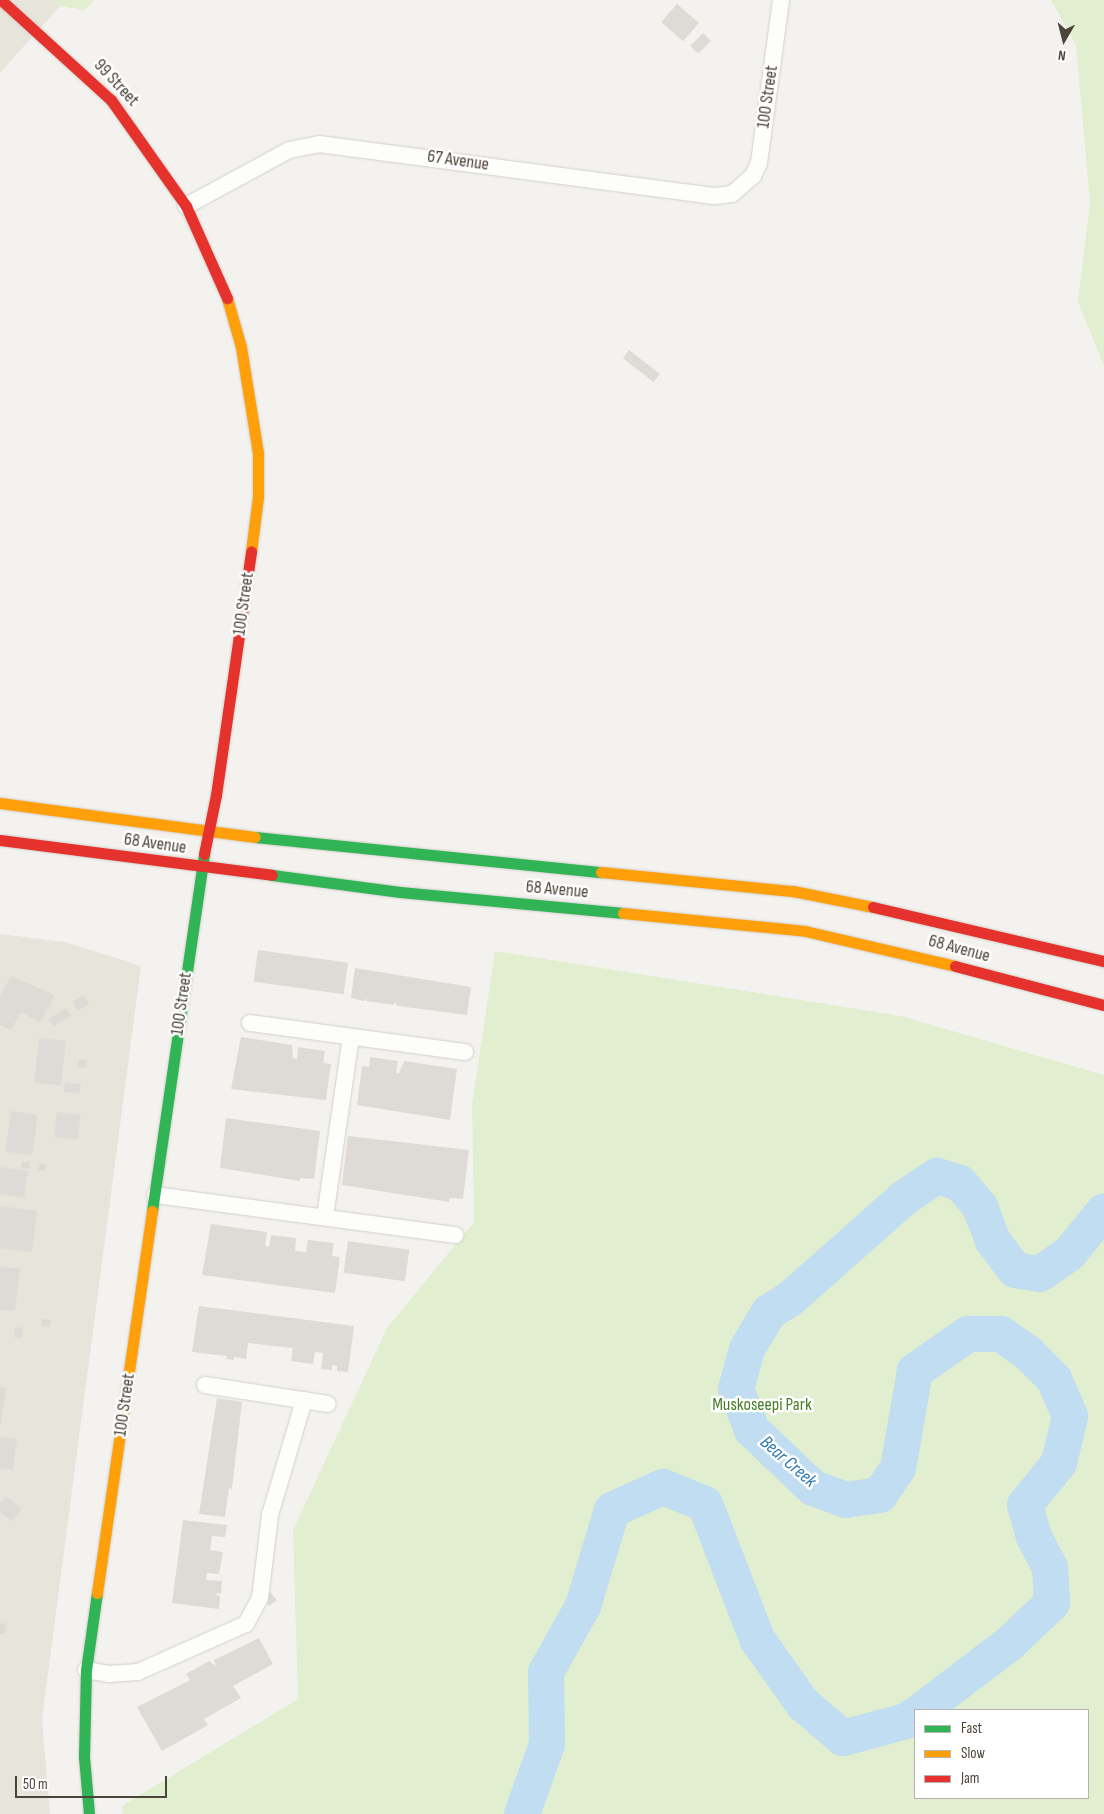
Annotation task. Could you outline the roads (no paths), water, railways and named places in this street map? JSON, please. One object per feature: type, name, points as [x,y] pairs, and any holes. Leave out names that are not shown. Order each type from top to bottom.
[{"type":"main road","name":"99 Street","points":[[1,0],[111,100],[186,206]]},
{"type":"main road","name":"100 Street","points":[[89,1814],[84,1757],[86,1670],[201,868],[216,795],[258,497],[258,453],[241,347],[228,301],[186,206]]},
{"type":"main road","name":"68 Avenue","points":[[0,803],[207,832],[792,891],[904,912],[1104,961]]},
{"type":"main road","name":"68 Avenue","points":[[0,840],[201,868],[400,892],[805,931],[903,952],[1104,1005]]},
{"type":"street","name":"100 Street","points":[[742,188],[759,163],[782,0]]},
{"type":"street","name":"67 Avenue","points":[[186,206],[289,150],[319,144],[714,196],[732,194],[742,188]]},
{"type":"street","points":[[250,1023],[465,1052]]},
{"type":"street","points":[[325,1218],[351,1037]]},
{"type":"street","points":[[155,1195],[454,1235]]},
{"type":"street","points":[[206,1385],[328,1404]]},
{"type":"street","points":[[86,1670],[109,1674],[138,1672],[246,1624],[260,1598],[270,1515],[304,1400]]},
{"type":"waterway","name":"Bear Creek","points":[[923,1709],[1009,1644],[1052,1603],[1050,1568],[1034,1537],[1025,1505],[1059,1463],[1070,1416],[1054,1379],[1028,1353],[1001,1334],[968,1334],[915,1371],[898,1468],[880,1495],[846,1500],[813,1488],[752,1430],[736,1389],[747,1349],[769,1312],[790,1299],[904,1198],[937,1176],[960,1183],[980,1207],[993,1241],[1015,1270],[1040,1274],[1069,1254],[1104,1211]]},
{"type":"waterway","name":"Bear Creek","points":[[522,1814],[547,1744],[546,1672],[583,1606],[612,1510],[663,1487],[705,1504],[757,1639],[803,1704],[843,1738],[906,1721],[914,1716]]},
{"type":"park label","name":"Muskoseepi Park","points":[[762,1405]]}]
